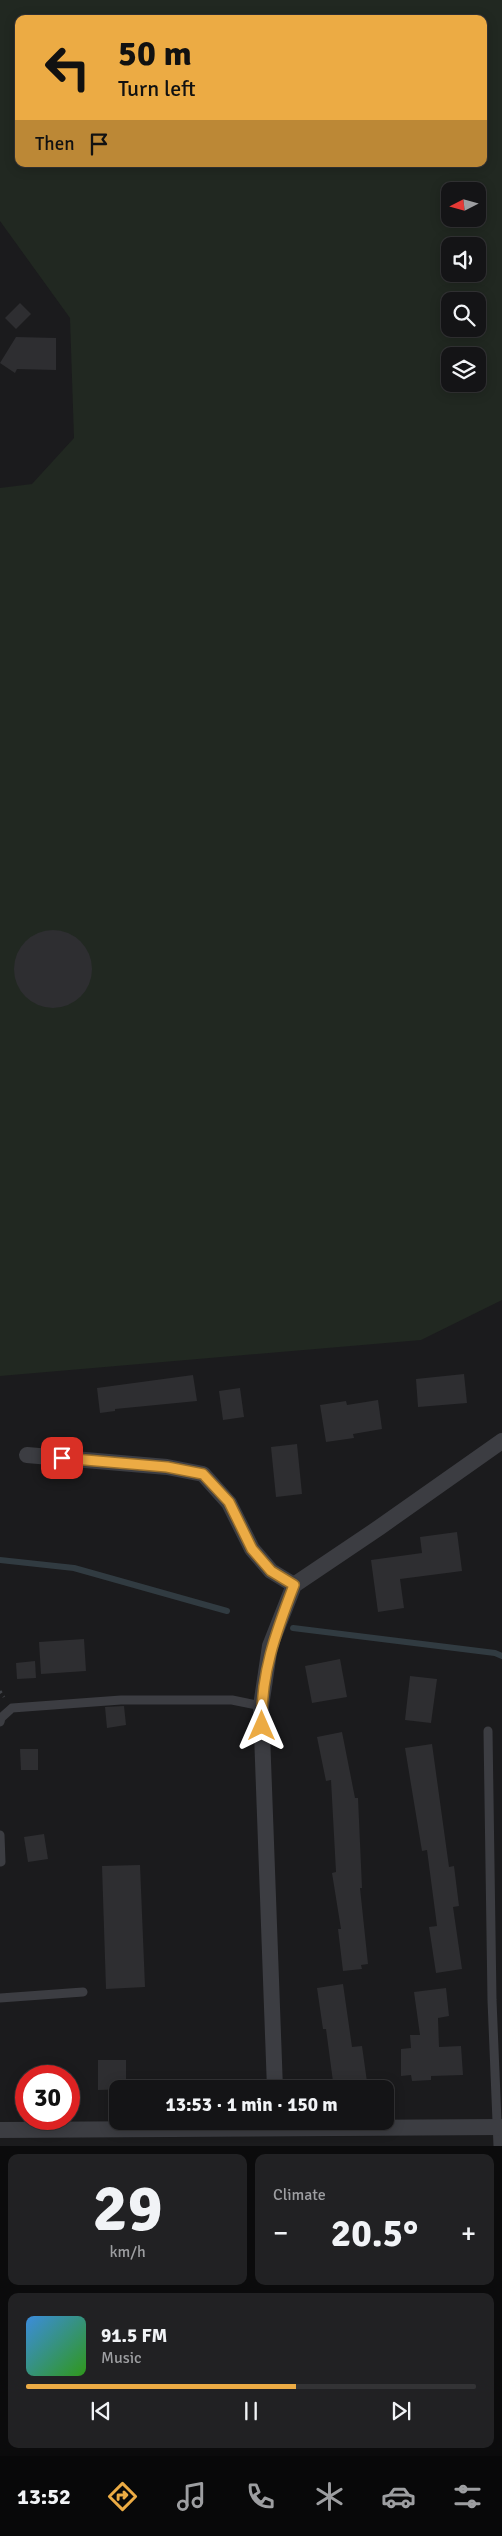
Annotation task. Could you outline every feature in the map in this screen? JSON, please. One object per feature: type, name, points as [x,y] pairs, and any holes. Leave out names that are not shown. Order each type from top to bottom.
[{"type":"street","points":[[275,2080],[261,1706],[270,1646],[294,1585],[380,1527],[502,1440]]},
{"type":"street","points":[[27,1455],[167,1467],[203,1474],[229,1502],[252,1549],[271,1571],[294,1585]]},
{"type":"street","points":[[394,2126],[500,2127]]},
{"type":"street","points":[[0,2130],[109,2128]]},
{"type":"lane","points":[[0,1722],[1,1718],[12,1708],[121,1700],[232,1700],[261,1706]]},
{"type":"lane","points":[[488,1731],[492,2000],[500,2127],[498,2146]]},
{"type":"lane","points":[[0,1835],[1,1862]]},
{"type":"lane","points":[[0,1998],[83,1992]]},
{"type":"lane","points":[[0,2124],[0,2130]]},
{"type":"shaded area","points":[[0,0],[502,0],[502,1300],[421,1340],[0,1376],[0,488],[32,484],[74,438],[70,318],[0,221]]},
{"type":"building","points":[[20,303],[31,314],[16,329],[5,318]]},
{"type":"building","points":[[16,337],[56,338],[56,370],[17,369],[15,373],[0,363]]},
{"type":"building","points":[[53,930],[68,933],[80,942],[89,954],[92,969],[89,984],[80,996],[68,1005],[53,1008],[38,1005],[26,996],[17,984],[14,969],[17,954],[26,942],[38,933]]},
{"type":"building","points":[[464,1374],[467,1403],[418,1407],[416,1379]]},
{"type":"building","points":[[193,1375],[197,1401],[115,1409],[115,1411],[100,1413],[97,1388]]},
{"type":"building","points":[[240,1388],[244,1417],[223,1420],[219,1391]]},
{"type":"building","points":[[378,1400],[382,1429],[353,1434],[354,1438],[326,1442],[320,1405],[346,1401],[347,1405]]},
{"type":"building","points":[[297,1444],[302,1494],[276,1497],[271,1447]]},
{"type":"building","points":[[457,1532],[462,1571],[400,1579],[404,1608],[378,1612],[371,1560],[422,1553],[420,1537]]},
{"type":"building","points":[[84,1639],[86,1671],[41,1674],[39,1642]]},
{"type":"building","points":[[340,1659],[347,1697],[312,1703],[305,1666]]},
{"type":"building","points":[[35,1661],[36,1678],[17,1679],[16,1663]]},
{"type":"building","points":[[410,1676],[437,1679],[431,1723],[405,1720]]},
{"type":"building","points":[[124,1706],[126,1725],[107,1728],[105,1707]]},
{"type":"building","points":[[342,1732],[355,1798],[358,1798],[362,1888],[360,1888],[368,1964],[361,1965],[362,1969],[343,1971],[338,1929],[341,1929],[332,1873],[336,1872],[331,1780],[326,1781],[317,1737]]},
{"type":"building","points":[[432,1744],[449,1867],[454,1866],[459,1906],[453,1907],[462,1969],[436,1973],[429,1927],[437,1926],[427,1850],[422,1851],[405,1748]]},
{"type":"building","points":[[20,1749],[38,1749],[38,1770],[21,1770]]},
{"type":"building","points":[[44,1834],[48,1859],[28,1862],[24,1837]]},
{"type":"building","points":[[140,1865],[145,1987],[106,1989],[102,1866]]},
{"type":"building","points":[[343,1984],[352,2047],[362,2046],[367,2080],[333,2080],[326,2029],[323,2029],[317,1988]]},
{"type":"building","points":[[446,1988],[449,2016],[438,2018],[439,2047],[461,2046],[463,2075],[431,2076],[431,2080],[412,2081],[411,2075],[401,2076],[401,2049],[411,2048],[410,2035],[420,2035],[414,1992]]},
{"type":"building","points":[[98,2060],[126,2060],[126,2080],[109,2080],[109,2090],[98,2090]]},
{"type":"waterway","points":[[0,1560],[74,1568],[227,1611]]},
{"type":"waterway","points":[[293,1628],[495,1653],[502,1656]]},
{"type":"route","points":[[62,1458],[167,1467],[203,1474],[229,1502],[252,1549],[271,1571],[294,1585],[270,1646],[261,1706],[262,1726]]}]
